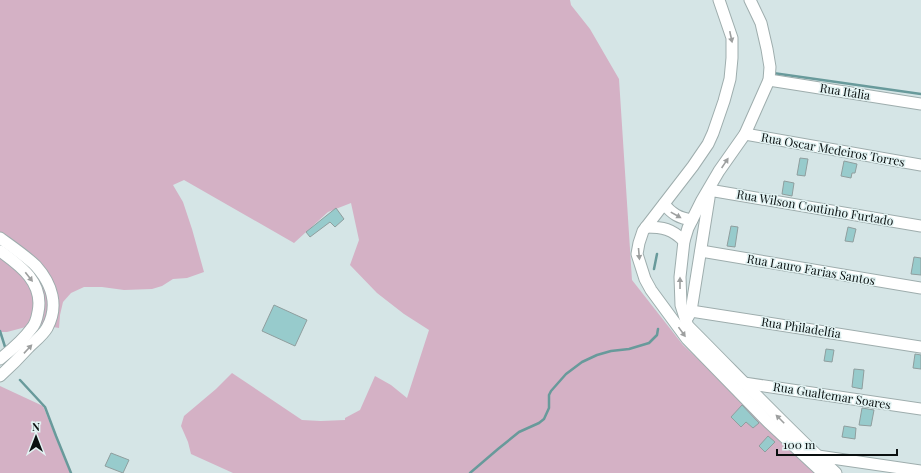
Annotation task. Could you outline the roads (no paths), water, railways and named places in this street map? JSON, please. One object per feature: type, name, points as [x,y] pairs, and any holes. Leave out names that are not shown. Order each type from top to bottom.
[{"type":"street","points":[[719,0],[732,38],[732,58],[730,79],[713,133],[708,144],[693,166],[643,232],[638,243],[637,254],[645,279],[651,290],[687,339],[768,422],[822,473]]},
{"type":"street","points":[[688,316],[681,305],[680,291],[684,241],[692,220],[708,190],[719,171],[745,134],[769,75],[767,49],[761,23],[750,0]]},
{"type":"street","name":"Rua Itália","points":[[769,75],[921,104]]},
{"type":"street","name":"Rua Oscar Medeiros Torres","points":[[745,134],[921,166]]},
{"type":"street","points":[[708,190],[709,198],[701,251],[688,316],[688,326],[836,473]]},
{"type":"street","name":"Rua Wilson Coutinho Furtado","points":[[708,190],[921,226]]},
{"type":"street","points":[[664,204],[676,215],[692,220]]},
{"type":"street","points":[[646,228],[657,227],[668,229],[677,234],[684,241]]},
{"type":"street","points":[[0,238],[35,265],[51,290],[53,300],[51,319],[46,329],[0,376]]},
{"type":"street","points":[[0,251],[24,271],[34,282],[40,299],[37,317],[31,329],[0,360]]},
{"type":"street","name":"Rua Lauro Farias Santos","points":[[701,251],[921,288]]},
{"type":"street","name":"Rua Philadelfia","points":[[688,316],[921,347]]},
{"type":"street","name":"Rua Gualtemar Soares","points":[[744,383],[921,409]]},
{"type":"street","points":[[818,456],[921,471]]},
{"type":"waterway","points":[[773,73],[921,94]]},
{"type":"waterway","points":[[654,269],[657,254]]},
{"type":"waterway","points":[[470,473],[519,432],[539,423],[544,419],[549,408],[549,395],[566,374],[582,362],[597,355],[611,351],[629,349],[649,343],[657,335],[658,329]]},
{"type":"waterway","points":[[0,331],[6,350]]},
{"type":"waterway","points":[[20,380],[45,407],[71,473]]}]
